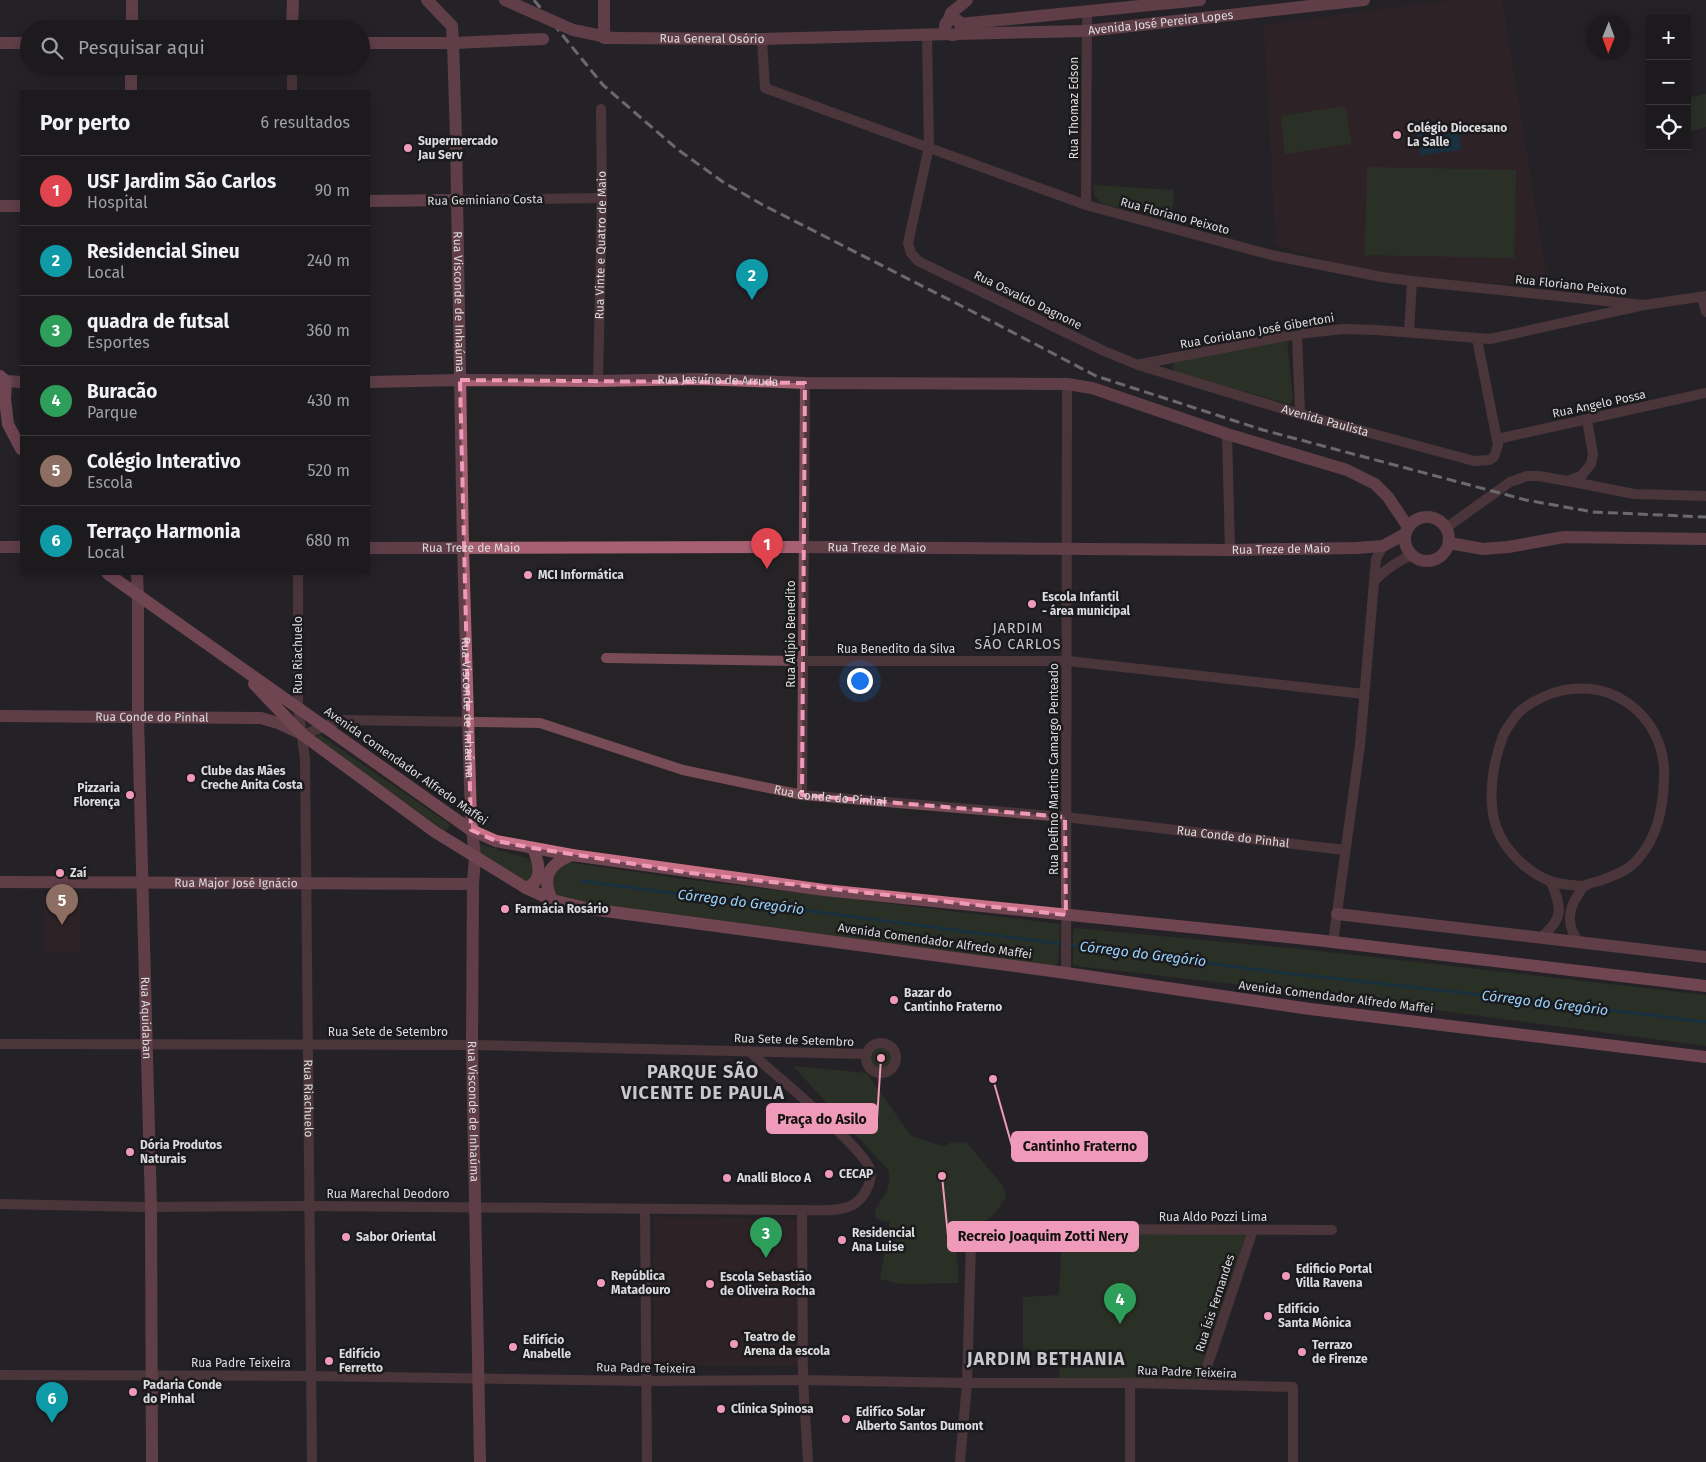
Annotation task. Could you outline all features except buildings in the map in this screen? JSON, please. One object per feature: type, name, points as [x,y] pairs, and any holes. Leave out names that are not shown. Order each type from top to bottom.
[{"type":"main road","points":[[3,379],[4,421],[20,447]]},
{"type":"main road","name":"Avenida Comendador Alfredo Maffei","points":[[109,575],[472,830],[496,841],[572,855],[824,890],[1066,920],[1333,942],[1706,986]]},
{"type":"main road","name":"Avenida Comendador Alfredo Maffei","points":[[237,666],[303,735],[435,832],[526,888],[552,900],[599,910],[1066,973],[1310,1009],[1706,1057]]},
{"type":"main road","points":[[526,888],[532,885],[539,874],[537,858],[533,848]]},
{"type":"main road","points":[[552,900],[548,893],[547,879],[550,870],[555,863],[572,855]]},
{"type":"street","points":[[132,0],[132,20]]},
{"type":"street","points":[[292,20],[293,0]]},
{"type":"street","name":"Rua Visconde de Inhaúma","points":[[427,0],[452,26],[453,43],[463,548],[472,830],[475,857],[472,884],[472,1045],[480,1462]]},
{"type":"street","name":"Rua General Osório","points":[[505,0],[573,30],[610,38],[928,36]]},
{"type":"street","points":[[604,0],[610,38]]},
{"type":"street","name":"Avenida José Pereira Lopes","points":[[928,36],[954,25],[1200,0]]},
{"type":"street","name":"Avenida José Pereira Lopes","points":[[954,25],[1086,31],[1364,0]]},
{"type":"street","name":"Rua Thomaz Edson","points":[[1086,205],[1087,12]]},
{"type":"street","points":[[928,147],[928,36],[954,25]]},
{"type":"street","name":"Rua Floriano Peixoto","points":[[762,38],[765,88],[1086,205],[1271,255],[1382,277],[1644,305]]},
{"type":"street","points":[[370,43],[453,43],[543,39]]},
{"type":"street","points":[[0,43],[20,43]]},
{"type":"street","points":[[131,75],[131,90]]},
{"type":"street","points":[[292,75],[292,90]]},
{"type":"street","name":"Rua Vinte e Quatro de Maio","points":[[598,380],[602,198],[601,109]]},
{"type":"street","name":"Rua Osvaldo Dagnone","points":[[928,147],[908,242],[911,253],[918,261],[1104,351],[1138,365]]},
{"type":"street","name":"Rua Geminiano Costa","points":[[370,201],[602,198]]},
{"type":"street","points":[[0,206],[20,206]]},
{"type":"street","points":[[1409,332],[1412,281]]},
{"type":"street","points":[[1704,296],[1706,312]]},
{"type":"street","name":"Rua Coriolano José Gibertoni","points":[[1138,365],[1297,334],[1344,329],[1409,332],[1490,340],[1644,305],[1704,296]]},
{"type":"street","points":[[1297,334],[1300,414]]},
{"type":"street","points":[[1477,339],[1497,439]]},
{"type":"street","name":"Avenida Paulista","points":[[1138,365],[1300,414],[1474,461],[1489,460],[1494,457],[1497,451],[1497,439]]},
{"type":"street","points":[[3,379],[20,382]]},
{"type":"street","name":"Rua Jesuíno de Arruda","points":[[370,382],[700,379],[805,382],[1067,384]]},
{"type":"street","name":"Rua Alípio Benedito","points":[[802,795],[805,382]]},
{"type":"street","points":[[1067,384],[1092,388],[1227,434],[1347,470],[1375,484],[1388,497],[1407,531]]},
{"type":"street","name":"Rua Delfino Martins Camargo Penteado","points":[[1066,973],[1067,384]]},
{"type":"street","name":"Rua Angelo Possa","points":[[1497,439],[1706,394]]},
{"type":"street","points":[[1567,481],[1581,476],[1591,464],[1594,454],[1587,420]]},
{"type":"street","points":[[1227,434],[1230,550]]},
{"type":"street","points":[[1446,528],[1510,482],[1527,476],[1539,476],[1634,494],[1706,496]]},
{"type":"street","points":[[1420,518],[1435,518],[1442,522],[1446,528],[1449,543],[1441,556],[1434,560],[1426,561],[1419,559],[1407,549],[1405,542],[1407,531],[1413,521],[1420,518]]},
{"type":"street","name":"Rua Treze de Maio","points":[[370,548],[804,547],[1230,550],[1356,548],[1383,546],[1407,531]]},
{"type":"street","points":[[1449,543],[1482,549],[1508,547],[1564,537],[1706,539]]},
{"type":"street","points":[[1333,942],[1357,774],[1376,559],[1383,546]]},
{"type":"street","points":[[0,547],[20,547]]},
{"type":"street","points":[[1374,581],[1394,564],[1412,555]]},
{"type":"street","name":"Rua Aquidaban","points":[[137,575],[138,718],[151,1207],[152,1462]]},
{"type":"street","name":"Rua Riachuelo","points":[[298,575],[298,708],[305,759],[307,883],[312,1462]]},
{"type":"street","name":"Rua Benedito da Silva","points":[[606,658],[803,661],[1068,661],[1364,694]]},
{"type":"street","points":[[1573,688],[1592,688],[1610,693],[1626,701],[1641,714],[1652,728],[1659,745],[1663,761],[1664,778],[1660,815],[1655,834],[1646,849],[1636,861],[1622,872],[1584,886],[1551,882],[1522,863],[1510,851],[1496,826],[1492,804],[1493,778],[1503,735],[1508,727],[1518,713],[1534,701],[1553,693],[1573,688]]},
{"type":"street","name":"Rua Conde do Pinhal","points":[[0,716],[261,718],[303,735]]},
{"type":"street","name":"Rua Conde do Pinhal","points":[[323,726],[341,720],[540,723],[683,770],[802,795],[1065,817],[1345,850]]},
{"type":"street","points":[[303,735],[323,726]]},
{"type":"street","name":"Rua Major José Ignácio","points":[[0,882],[472,884]]},
{"type":"street","points":[[1540,938],[1549,931],[1559,913],[1559,901],[1551,882]]},
{"type":"street","points":[[1580,943],[1573,934],[1570,914],[1573,902],[1584,886]]},
{"type":"street","points":[[1337,914],[1706,957]]},
{"type":"street","name":"Rua Sete de Setembro","points":[[0,1044],[472,1045],[866,1054]]},
{"type":"street","name":"Rua Marechal Deodoro","points":[[0,1204],[151,1207],[309,1206],[802,1210],[836,1210],[849,1207],[864,1194],[869,1185],[871,1176],[869,1168],[859,1153],[833,1126],[749,1051]]},
{"type":"street","points":[[645,1209],[647,1462]]},
{"type":"street","points":[[802,1210],[803,1380],[808,1462]]},
{"type":"street","name":"Rua Aldo Pozzi Lima","points":[[960,1462],[967,1383],[971,1240],[977,1234],[991,1229],[1332,1230]]},
{"type":"street","name":"Rua Ísis Fernandes","points":[[1201,1385],[1253,1230]]},
{"type":"street","name":"Rua Padre Teixeira","points":[[0,1375],[1130,1383],[1293,1387],[1293,1462]]},
{"type":"street","points":[[1130,1383],[1130,1462]]},
{"type":"highlighted area","points":[[460,380],[805,383],[802,795],[1065,817],[1066,915],[691,873],[496,841],[471,830]]},
{"type":"shaded area","name":"Colégio Diocesano La Salle","points":[[1453,0],[1502,0],[1548,286],[1382,277],[1276,245],[1264,25]]},
{"type":"shaded area","points":[[43,896],[80,898],[80,952],[44,953]]},
{"type":"shaded area","points":[[654,1217],[797,1219],[798,1366],[654,1366]]},
{"type":"green space","points":[[1706,94],[1706,127],[1691,131],[1691,105],[1691,97]]},
{"type":"green space","points":[[1345,106],[1352,147],[1349,144],[1285,154],[1281,116]]},
{"type":"green space","points":[[1367,167],[1516,170],[1514,258],[1365,255]]},
{"type":"green space","points":[[1093,185],[1174,190],[1171,223],[1101,203],[1095,196]]},
{"type":"green space","points":[[1287,341],[1293,397],[1290,404],[1174,372],[1172,368],[1174,363]]},
{"type":"green space","points":[[320,735],[450,826],[445,831],[317,739],[317,736]]},
{"type":"green space","points":[[480,844],[528,859],[533,864],[535,874],[528,881],[524,882],[479,853]]},
{"type":"green space","points":[[567,862],[690,880],[1059,924],[1058,963],[1055,966],[761,928],[562,899],[554,893],[552,882],[558,869]]},
{"type":"green space","points":[[1075,928],[1310,950],[1706,995],[1706,1046],[1285,990],[1077,966],[1073,965],[1073,932]]},
{"type":"green space","points":[[881,1045],[890,1049],[894,1058],[890,1067],[881,1071],[872,1067],[868,1058],[872,1049]]},
{"type":"green space","points":[[793,1066],[867,1073],[911,1136],[945,1147],[950,1143],[966,1142],[1003,1186],[1006,1196],[1000,1207],[990,1218],[967,1230],[956,1254],[958,1283],[901,1284],[880,1279],[890,1222],[878,1219],[875,1213],[888,1188],[889,1171]]},
{"type":"green space","points":[[1062,1234],[1246,1234],[1198,1382],[1059,1378],[1061,1353],[1023,1351],[1023,1297],[1059,1295]]},
{"type":"water","points":[[1458,128],[1461,150],[1420,155],[1417,133]]},
{"type":"waterway","name":"Córrego do Gregório","points":[[581,881],[1276,972],[1706,1022]]},
{"type":"railway","points":[[534,0],[603,85],[677,149],[723,182],[763,205],[1096,376],[1263,430],[1526,500],[1593,512],[1706,517]]},
{"type":"place","name":"Colégio Diocesano La Salle","points":[[1397,135]]},
{"type":"place","name":"Supermercado Jau Serv","points":[[408,148]]},
{"type":"place","name":"Residencial Sineu","points":[[752,300]]},
{"type":"place","name":"USF Jardim São Carlos","points":[[767,569]]},
{"type":"place","name":"MCI Informática","points":[[528,575]]},
{"type":"place","name":"Escola Infantil - área municipal","points":[[1032,604]]},
{"type":"place","name":"Clube das Mães Creche Anita Costa","points":[[191,778]]},
{"type":"place","name":"Pizzaria Florença","points":[[130,795]]},
{"type":"place","name":"Zaí","points":[[60,873]]},
{"type":"place","name":"Farmácia Rosário","points":[[505,909]]},
{"type":"place","name":"Colégio Interativo","points":[[62,925]]},
{"type":"place","name":"Bazar do Cantinho Fraterno","points":[[894,1000]]},
{"type":"place","name":"Praça do Asilo","points":[[881,1058]]},
{"type":"place","name":"Cantinho Fraterno","points":[[993,1079]]},
{"type":"place","name":"Dória Produtos Naturais","points":[[130,1152]]},
{"type":"place","name":"CECAP","points":[[829,1174]]},
{"type":"place","name":"Recreio Joaquim Zotti Nery","points":[[942,1176]]},
{"type":"place","name":"Analli Bloco A","points":[[727,1178]]},
{"type":"place","name":"Sabor Oriental","points":[[346,1237]]},
{"type":"place","name":"Residencial Ana Luise","points":[[842,1240]]},
{"type":"place","name":"quadra de futsal","points":[[766,1258]]},
{"type":"place","name":"Edificio Portal Villa Ravena","points":[[1286,1276]]},
{"type":"place","name":"República Matadouro","points":[[601,1283]]},
{"type":"place","name":"Escola Sebastião de Oliveira Rocha","points":[[710,1284]]},
{"type":"place","name":"Edifício Santa Mônica","points":[[1268,1316]]},
{"type":"place","name":"Buracão","points":[[1120,1324]]},
{"type":"place","name":"Teatro de Arena da escola","points":[[734,1344]]},
{"type":"place","name":"Edifício Anabelle","points":[[513,1347]]},
{"type":"place","name":"Terrazo de Firenze","points":[[1302,1352]]},
{"type":"place","name":"Edifício Ferretto","points":[[329,1361]]},
{"type":"place","name":"Padaria Conde do Pinhal","points":[[133,1392]]},
{"type":"place","name":"Clínica Spinosa","points":[[721,1409]]},
{"type":"place","name":"Edifíco Solar Alberto Santos Dumont","points":[[846,1419]]},
{"type":"place","name":"Terraço Harmonia","points":[[52,1423]]},
{"type":"district","name":"JARDIM SÃO CARLOS","points":[[1018,636]]},
{"type":"district","name":"PARQUE SÃO VICENTE DE PAULA","points":[[703,1082]]},
{"type":"district","name":"JARDIM BETHANIA","points":[[1046,1359]]}]
